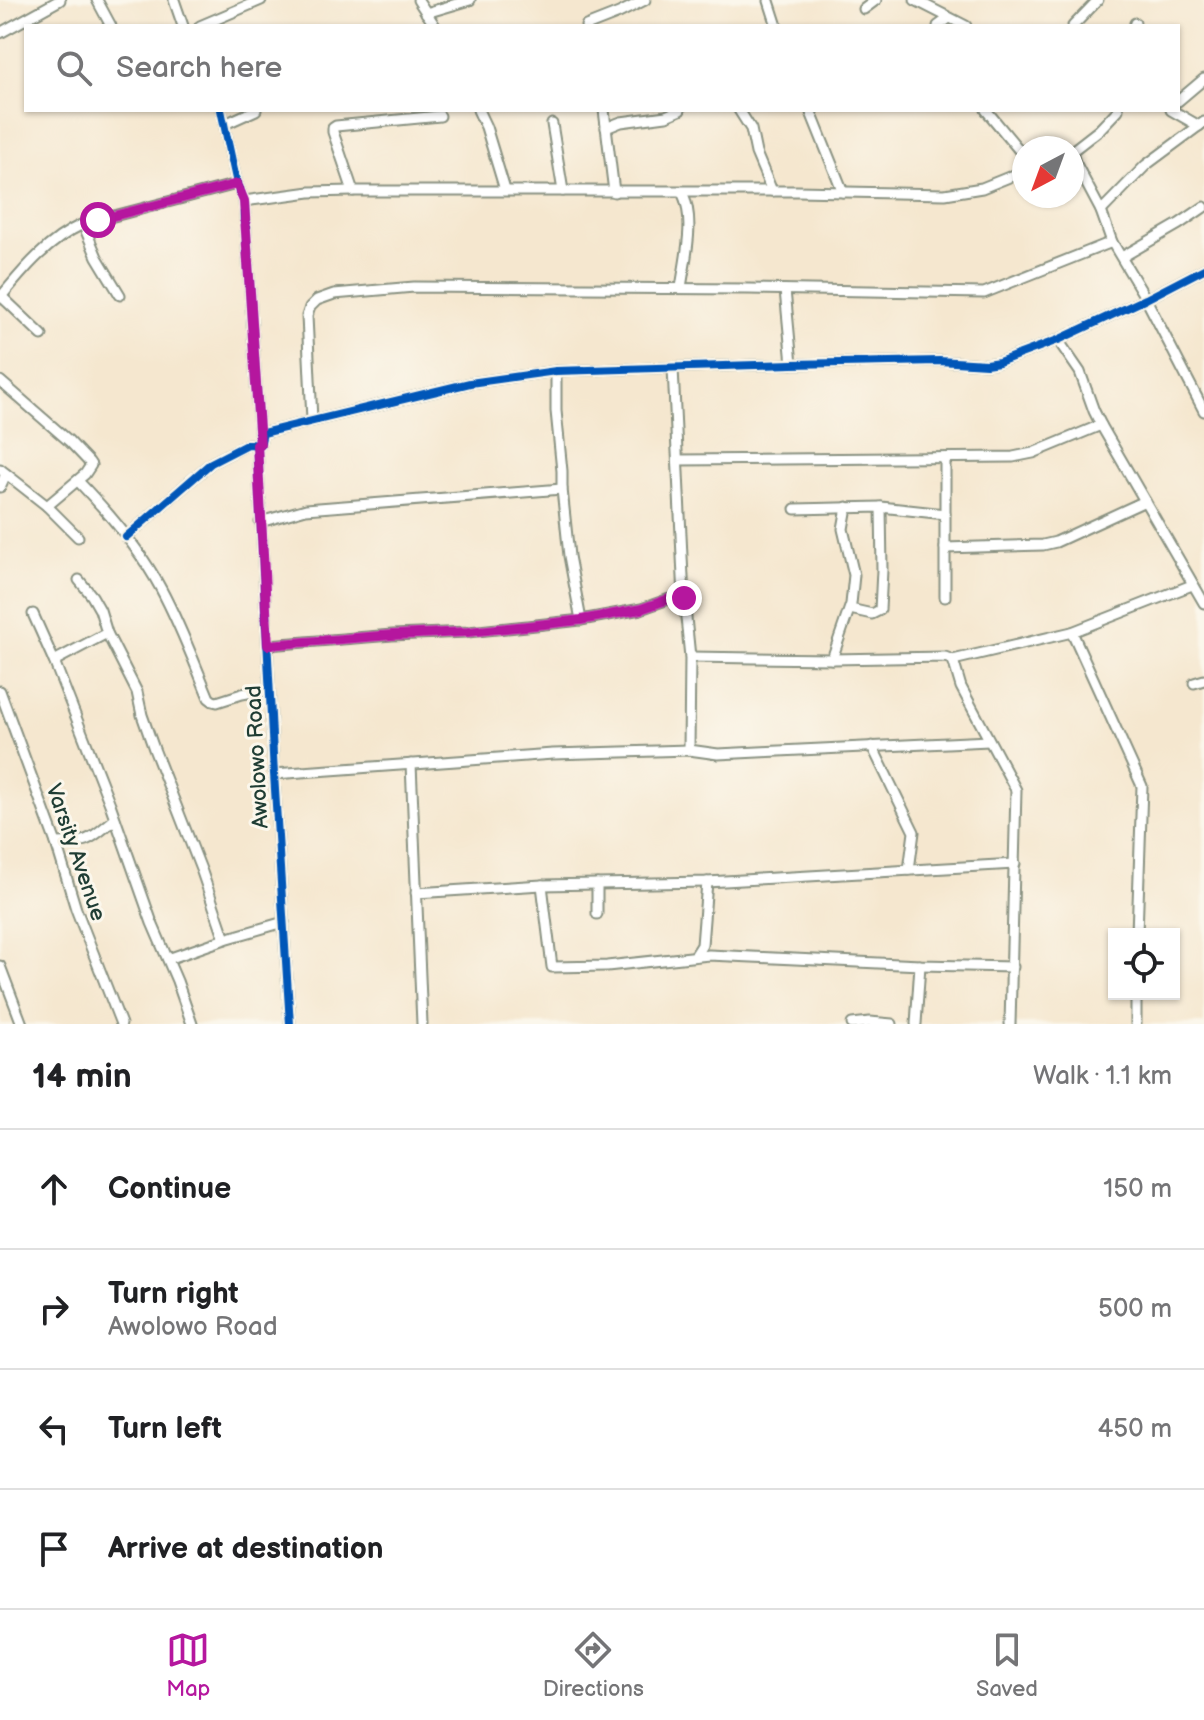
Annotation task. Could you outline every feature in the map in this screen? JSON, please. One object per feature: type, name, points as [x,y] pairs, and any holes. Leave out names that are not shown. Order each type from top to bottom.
[{"type":"street","points":[[0,33],[60,0]]},
{"type":"street","points":[[97,0],[110,24]]},
{"type":"street","points":[[174,0],[182,24]]},
{"type":"street","points":[[205,24],[261,0]]},
{"type":"street","points":[[418,0],[434,24]]},
{"type":"street","points":[[426,13],[470,0]]},
{"type":"street","points":[[591,24],[645,0]]},
{"type":"street","points":[[864,9],[876,0]]},
{"type":"street","points":[[915,0],[962,24]]},
{"type":"street","points":[[1075,24],[1098,0]]},
{"type":"street","points":[[769,1],[776,24]]},
{"type":"street","points":[[941,24],[949,18]]},
{"type":"street","points":[[1180,99],[1204,79]]},
{"type":"street","name":"Awolowo Road","points":[[222,112],[237,184],[244,201],[290,1024]]},
{"type":"street","points":[[225,124],[252,112]]},
{"type":"street","points":[[479,112],[505,190]]},
{"type":"street","points":[[604,112],[614,192]]},
{"type":"street","points":[[606,128],[621,122],[675,112]]},
{"type":"street","points":[[740,112],[751,129],[756,153],[772,191]]},
{"type":"street","points":[[811,112],[843,192]]},
{"type":"street","points":[[988,112],[1012,141]]},
{"type":"street","points":[[1084,142],[1116,112]]},
{"type":"street","points":[[1101,211],[1146,165],[1201,124],[1175,112]]},
{"type":"street","points":[[353,191],[333,128],[440,116]]},
{"type":"street","points":[[552,124],[563,191]]},
{"type":"street","points":[[244,201],[310,192],[353,191],[505,190],[684,196],[699,191],[945,194],[982,188],[1012,176]]},
{"type":"street","points":[[1084,179],[1101,211],[1112,242],[1146,299],[1204,411]]},
{"type":"street","points":[[42,335],[1,296],[21,272],[59,237],[83,224],[237,184]]},
{"type":"street","points":[[681,288],[688,227],[684,196]]},
{"type":"street","points":[[1122,257],[1204,207]]},
{"type":"street","points":[[83,224],[97,257],[120,295]]},
{"type":"street","points":[[312,420],[307,316],[317,300],[334,294],[414,287],[984,293],[1112,242]]},
{"type":"street","points":[[126,537],[211,463],[248,444],[260,445],[263,433],[312,420],[470,383],[556,371],[999,362],[1058,340],[1204,269]]},
{"type":"street","points":[[785,290],[792,364]]},
{"type":"street","points":[[1058,340],[1080,372],[1101,425],[1204,603]]},
{"type":"street","points":[[673,368],[684,598],[690,657],[689,750]]},
{"type":"street","points":[[556,371],[562,489],[569,556],[581,620]]},
{"type":"street","points":[[0,381],[69,441],[91,465],[78,481],[47,506]]},
{"type":"street","points":[[678,460],[1013,457],[1033,453],[1101,425]]},
{"type":"street","points":[[945,458],[945,597]]},
{"type":"street","points":[[0,487],[3,472],[47,506],[78,537]]},
{"type":"street","points":[[78,481],[126,537],[160,588],[209,698],[217,702],[269,689]]},
{"type":"street","points":[[260,522],[306,509],[562,489]]},
{"type":"street","points":[[945,548],[1056,542],[1145,501]]},
{"type":"street","points":[[832,659],[850,609],[854,575],[843,529],[847,507]]},
{"type":"street","points":[[795,509],[881,507],[945,514]]},
{"type":"street","points":[[850,609],[872,614],[880,610],[881,507]]},
{"type":"street","points":[[79,580],[100,610],[107,633],[137,692],[154,749],[225,939]]},
{"type":"street","points":[[690,657],[945,657],[953,660],[1072,632],[1192,585]]},
{"type":"street","points":[[268,645],[468,632],[581,620],[684,598]]},
{"type":"street","points":[[33,614],[54,661],[192,1024]]},
{"type":"street","points":[[1072,632],[1142,786],[1137,928]]},
{"type":"street","points":[[54,661],[107,633]]},
{"type":"street","points":[[953,660],[961,687],[1016,790],[1010,1024]]},
{"type":"street","name":"Varsity Avenue","points":[[0,691],[56,843],[76,909],[121,1024]]},
{"type":"street","points":[[274,774],[553,754],[689,750],[718,754],[989,741]]},
{"type":"street","points":[[872,746],[914,832],[909,870]]},
{"type":"street","points":[[411,764],[422,1024]]},
{"type":"street","points":[[56,843],[90,840],[115,819]]},
{"type":"street","points":[[416,893],[542,885],[707,882],[1015,864]]},
{"type":"street","points":[[695,956],[702,945],[707,882]]},
{"type":"street","points":[[597,884],[597,914]]},
{"type":"street","points":[[542,885],[552,967],[607,966],[709,955],[1013,967]]},
{"type":"street","points":[[168,959],[284,922]]},
{"type":"street","points":[[702,945],[709,955]]},
{"type":"street","points":[[916,1024],[920,965]]},
{"type":"street","points":[[0,966],[22,1024]]},
{"type":"street","points":[[1136,1000],[1136,1024]]},
{"type":"street","points":[[852,1024],[892,1024]]},
{"type":"cycle path","points":[[221,112],[237,184],[244,201],[290,1024]]},
{"type":"cycle path","points":[[126,537],[211,463],[248,444],[260,445],[263,433],[470,383],[556,371],[999,362],[1058,340],[1204,269]]},
{"type":"route","points":[[98,220],[237,184],[244,201],[260,445],[257,445],[260,522],[268,645],[468,632],[581,620],[684,598]]}]
